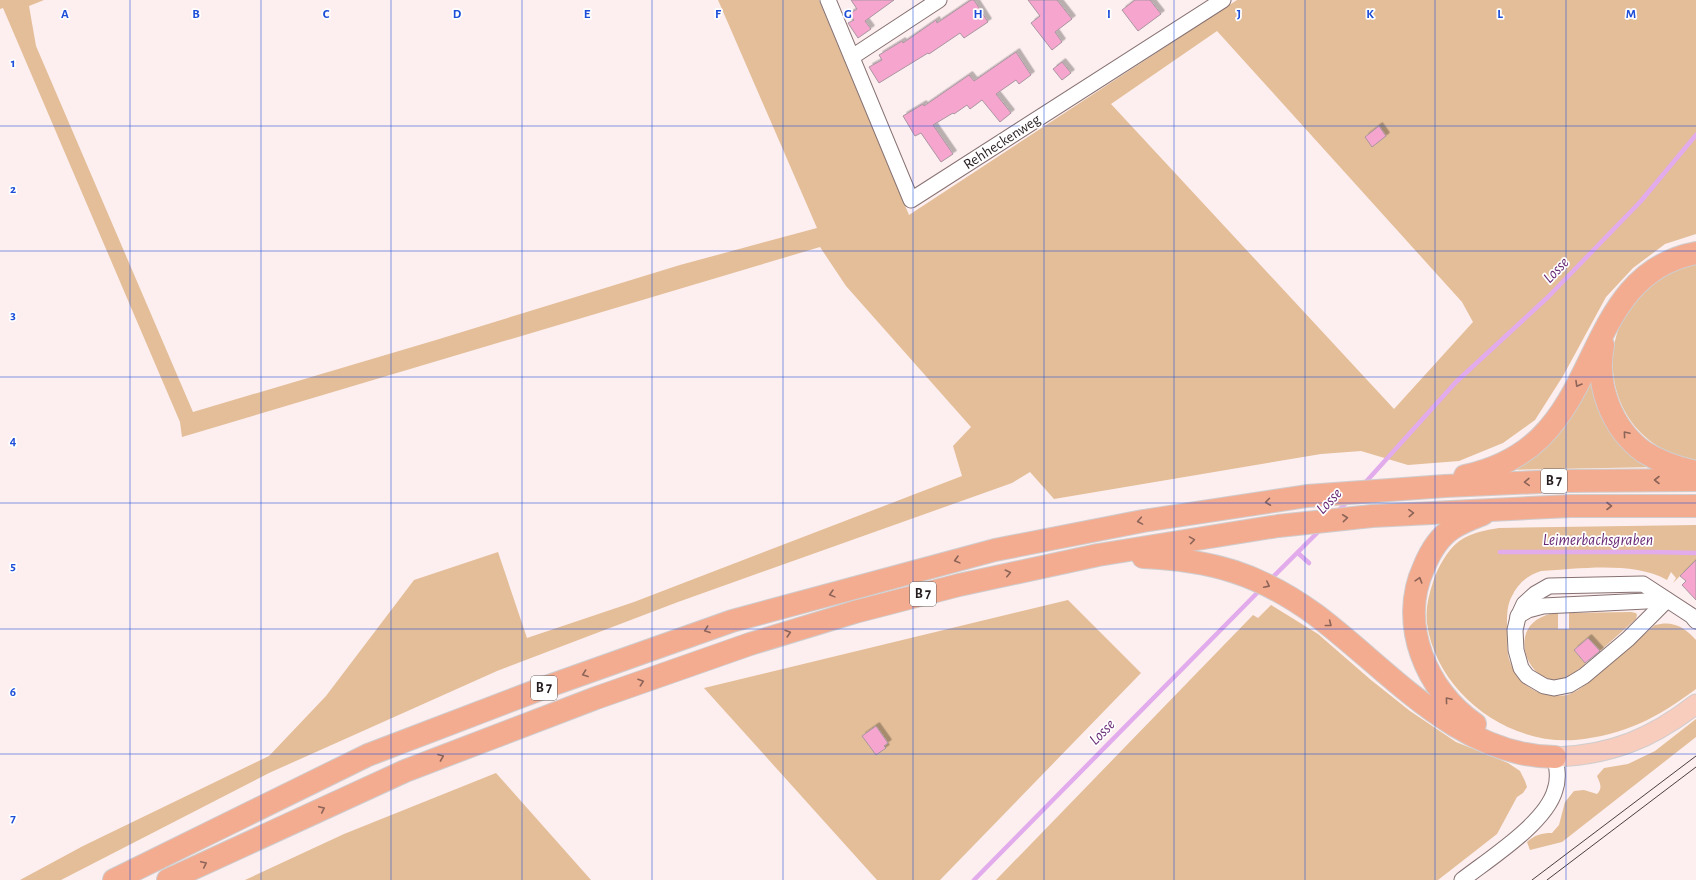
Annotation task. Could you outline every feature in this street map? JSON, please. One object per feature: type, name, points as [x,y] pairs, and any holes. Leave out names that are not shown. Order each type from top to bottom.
[{"type":"highway","points":[[1413,488],[1487,470],[1516,456],[1534,444],[1548,430],[1565,405],[1623,299],[1649,273],[1668,262],[1696,253]]},
{"type":"highway","points":[[1609,324],[1601,353],[1601,376],[1605,394],[1615,418],[1628,436],[1645,452],[1671,465],[1696,472]]},
{"type":"highway","name":"B 7","points":[[114,880],[368,755],[546,687],[732,621],[995,550],[1143,521],[1307,496],[1391,489],[1562,481],[1696,480]]},
{"type":"highway","name":"B 7","points":[[168,880],[405,771],[610,693],[750,644],[855,612],[959,585],[1098,555],[1278,526],[1372,516],[1499,508],[1570,506],[1696,506]]},
{"type":"highway","points":[[1499,508],[1466,521],[1452,529],[1432,550],[1422,570],[1417,588],[1414,616],[1417,638],[1424,662],[1436,684],[1456,709],[1471,721],[1494,735],[1556,757]]},
{"type":"highway","points":[[1098,555],[1199,562],[1236,572],[1260,581],[1297,601],[1338,632],[1424,704],[1478,739],[1510,751],[1536,757],[1556,757]]},
{"type":"main road","points":[[1556,757],[1594,753],[1623,746],[1665,726],[1696,704]]},
{"type":"street","name":"Rehheckenweg","points":[[828,0],[911,200],[1223,0]]},
{"type":"street","points":[[852,57],[939,0]]},
{"type":"street","points":[[1667,600],[1628,638],[1584,676],[1569,685],[1554,688],[1544,686],[1527,676],[1521,668],[1516,650],[1515,630],[1518,617],[1524,604],[1535,594],[1549,586],[1643,584],[1692,616],[1696,621]]},
{"type":"street","points":[[1462,880],[1519,835],[1546,810],[1555,791],[1557,774],[1556,757]]},
{"type":"shaded area","points":[[0,0],[44,0],[29,6],[36,46],[193,412],[436,340],[680,265],[817,228],[718,0],[819,0],[909,215],[1237,0],[1696,0],[1696,234],[1665,244],[1633,268],[1606,297],[1563,376],[1535,420],[1503,443],[1459,461],[1408,465],[1361,451],[1321,454],[1054,499],[1030,472],[1012,483],[678,602],[497,671],[269,773],[61,880],[20,880],[83,846],[269,756],[326,696],[414,580],[498,552],[527,638],[634,602],[962,476],[953,446],[971,427],[846,286],[820,247],[182,437],[180,422],[3,8],[0,9]],"holes":[[[1217,31],[1462,302],[1473,322],[1394,409],[1111,104]]]},
{"type":"shaded area","points":[[1696,264],[1696,460],[1661,448],[1645,437],[1632,422],[1622,406],[1616,388],[1613,369],[1613,350],[1618,331],[1626,313],[1644,290],[1662,277]]},
{"type":"shaded area","points":[[1599,378],[1658,467],[1503,470],[1582,381]]},
{"type":"shaded area","points":[[1696,525],[1696,571],[1680,576],[1673,583],[1676,578],[1671,572],[1667,580],[1638,570],[1622,568],[1589,568],[1541,571],[1528,577],[1520,583],[1514,591],[1509,603],[1507,618],[1507,651],[1509,659],[1518,677],[1525,684],[1532,689],[1550,696],[1570,694],[1580,688],[1603,671],[1655,625],[1667,623],[1673,624],[1687,631],[1696,640],[1696,689],[1654,717],[1640,724],[1593,738],[1575,740],[1549,739],[1524,734],[1501,723],[1479,709],[1460,692],[1444,671],[1433,648],[1427,623],[1427,605],[1433,582],[1440,565],[1454,545],[1464,538],[1486,530],[1499,528]]},
{"type":"shaded area","points":[[1068,600],[1141,673],[940,880],[877,880],[704,688]]},
{"type":"shaded area","points":[[1271,605],[1318,634],[1371,680],[1410,711],[1456,742],[1508,763],[1520,771],[1527,787],[1523,793],[1517,797],[1497,834],[1438,880],[996,880],[1253,615],[1258,618]]},
{"type":"shaded area","points":[[1558,613],[1558,629],[1569,629],[1569,613],[1636,613],[1636,619],[1600,651],[1588,638],[1574,650],[1586,664],[1566,678],[1550,679],[1539,674],[1530,664],[1525,652],[1525,639],[1530,627],[1540,618]]},
{"type":"shaded area","points":[[1696,719],[1696,737],[1562,842],[1530,850],[1527,842],[1538,835],[1552,833],[1559,825],[1565,802],[1574,791],[1584,790],[1597,794],[1599,792],[1600,783],[1597,776],[1604,768],[1628,764],[1655,751]]},
{"type":"shaded area","points":[[496,773],[591,880],[245,880],[344,834]]},
{"type":"building","points":[[851,0],[894,0],[865,21],[871,29],[858,38],[848,23],[854,20],[849,14],[857,9]]},
{"type":"building","points":[[971,0],[974,0],[988,22],[964,38],[960,33],[929,54],[928,53],[879,83],[869,67],[882,60],[879,55],[902,41],[903,43],[936,20],[937,23]]},
{"type":"building","points":[[1028,0],[1057,0],[1072,19],[1055,32],[1062,42],[1052,50],[1031,23],[1040,16]]},
{"type":"building","points":[[1135,0],[1150,0],[1161,14],[1138,31],[1122,10]]},
{"type":"building","points":[[1016,52],[1031,75],[1019,84],[1016,80],[996,94],[1011,113],[1000,122],[982,100],[970,109],[967,105],[933,125],[953,154],[941,162],[921,133],[915,136],[903,116],[923,104],[924,106],[969,75],[974,81]]},
{"type":"building","points":[[1062,62],[1071,73],[1062,80],[1053,69]]},
{"type":"building","points":[[1379,126],[1386,136],[1372,147],[1365,137]]},
{"type":"building","points":[[1696,560],[1696,600],[1682,585],[1686,581],[1680,576]]},
{"type":"building","points":[[1588,638],[1600,651],[1585,663],[1574,650]]},
{"type":"building","points":[[876,726],[888,743],[884,746],[886,748],[876,755],[862,736]]},
{"type":"waterway","name":"Losse","points":[[1364,484],[1456,382],[1548,297],[1641,201],[1696,135]]},
{"type":"waterway","name":"Losse","points":[[1336,513],[1348,501]]},
{"type":"waterway","name":"Losse","points":[[1270,580],[1320,530]]},
{"type":"waterway","name":"Leimerbachsgraben","points":[[1500,552],[1696,553]]},
{"type":"waterway","name":"Leimerbachsgraben","points":[[1298,553],[1309,563]]},
{"type":"waterway","name":"Losse","points":[[974,880],[1261,589]]},
{"type":"tram line","points":[[1532,880],[1696,756]]},
{"type":"tram line","points":[[1547,880],[1696,767]]}]
